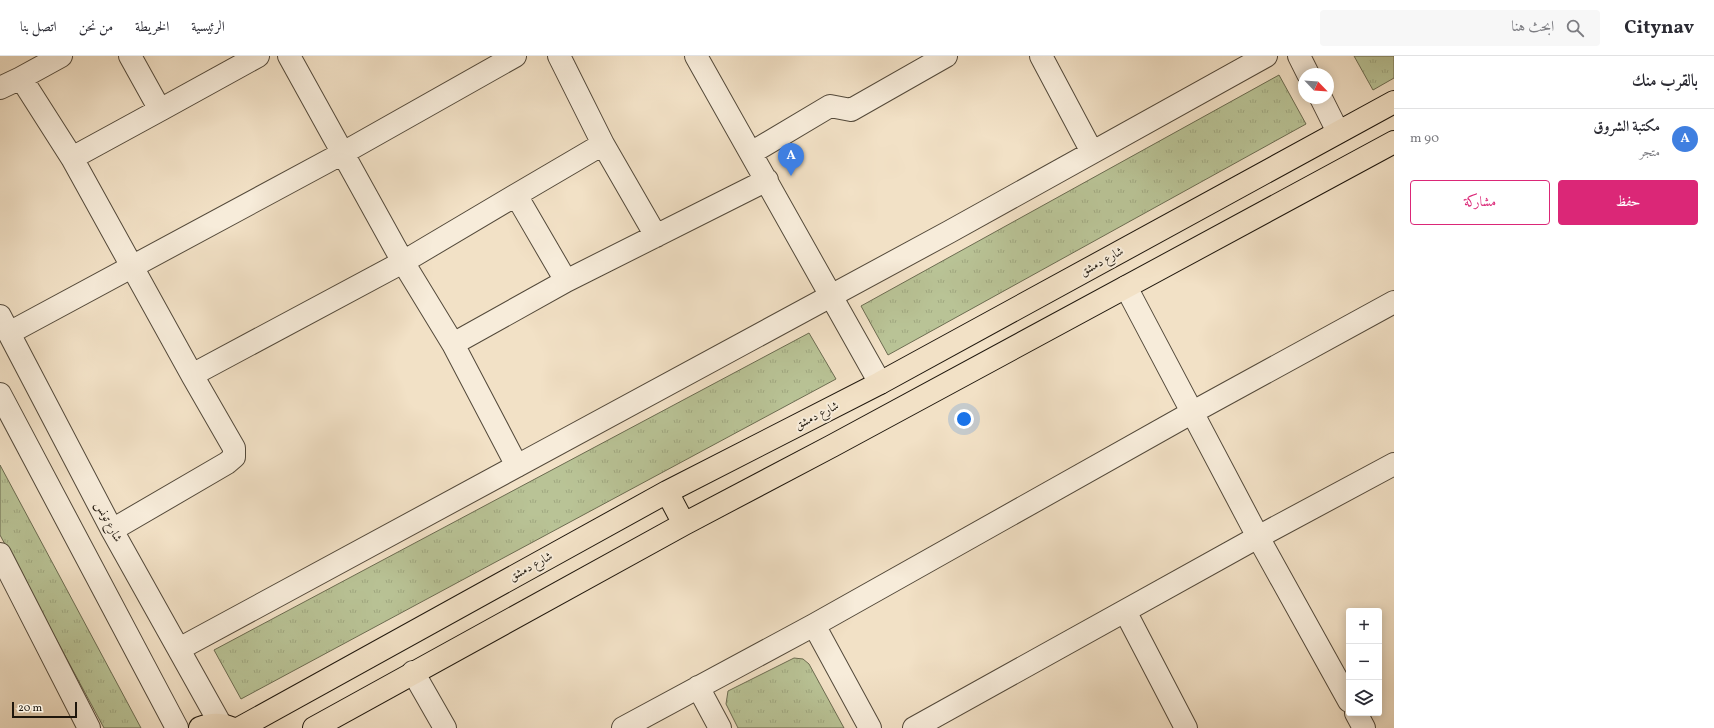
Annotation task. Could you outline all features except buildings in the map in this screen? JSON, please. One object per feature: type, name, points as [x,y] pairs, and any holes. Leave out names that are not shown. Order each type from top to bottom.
[{"type":"main road","name":"شارع دمشق","points":[[231,727],[667,492],[880,383],[1394,102]]},
{"type":"main road","points":[[314,728],[413,672],[684,524],[1394,142]]},
{"type":"main road","points":[[667,492],[684,524]]},
{"type":"main road","points":[[200,728],[211,725],[231,727]]},
{"type":"street","points":[[0,88],[61,56]]},
{"type":"street","points":[[130,56],[160,110]]},
{"type":"street","points":[[72,158],[258,56]]},
{"type":"street","points":[[289,56],[404,262],[453,344],[517,466]]},
{"type":"street","points":[[5,325],[132,267],[343,153],[515,56]]},
{"type":"street","points":[[559,56],[603,144],[656,236]]},
{"type":"street","points":[[696,56],[880,383]]},
{"type":"street","points":[[751,153],[830,106],[851,110],[946,56]]},
{"type":"street","points":[[1040,56],[1092,152]]},
{"type":"street","points":[[179,649],[831,296],[1266,56]]},
{"type":"street","points":[[1299,56],[1305,68]]},
{"type":"street","points":[[21,78],[72,158],[234,448],[234,457],[227,463],[112,530]]},
{"type":"street","points":[[1324,104],[1338,132]]},
{"type":"street","points":[[192,375],[404,262],[603,144]]},
{"type":"street","points":[[453,344],[566,281],[767,180]]},
{"type":"street","points":[[516,195],[566,281]]},
{"type":"street","points":[[1126,287],[1258,537],[1346,696]]},
{"type":"street","points":[[623,728],[814,626],[1193,412],[1394,302]]},
{"type":"street","name":"شارع تونس","points":[[5,325],[112,530],[179,649],[231,727]]},
{"type":"street","points":[[0,394],[177,728]]},
{"type":"street","points":[[914,728],[1258,537],[1394,464]]},
{"type":"street","points":[[0,554],[7,582],[89,728]]},
{"type":"street","points":[[1125,611],[1186,728]]},
{"type":"street","points":[[814,626],[870,728]]},
{"type":"street","points":[[413,672],[445,728]]},
{"type":"street","points":[[698,687],[720,728]]},
{"type":"street","points":[[1358,716],[1364,728]]},
{"type":"green space","points":[[1354,56],[1394,56],[1394,78],[1373,90]]},
{"type":"green space","points":[[1279,75],[1306,124],[888,355],[861,306]]},
{"type":"green space","points":[[809,333],[836,379],[241,699],[214,650]]},
{"type":"green space","points":[[0,465],[141,728],[104,728],[0,535]]},
{"type":"green space","points":[[794,658],[803,659],[809,664],[844,728],[738,728],[726,704],[728,691]]},
{"type":"place","name":"مكتبة الشروق","points":[[791,176]]}]
